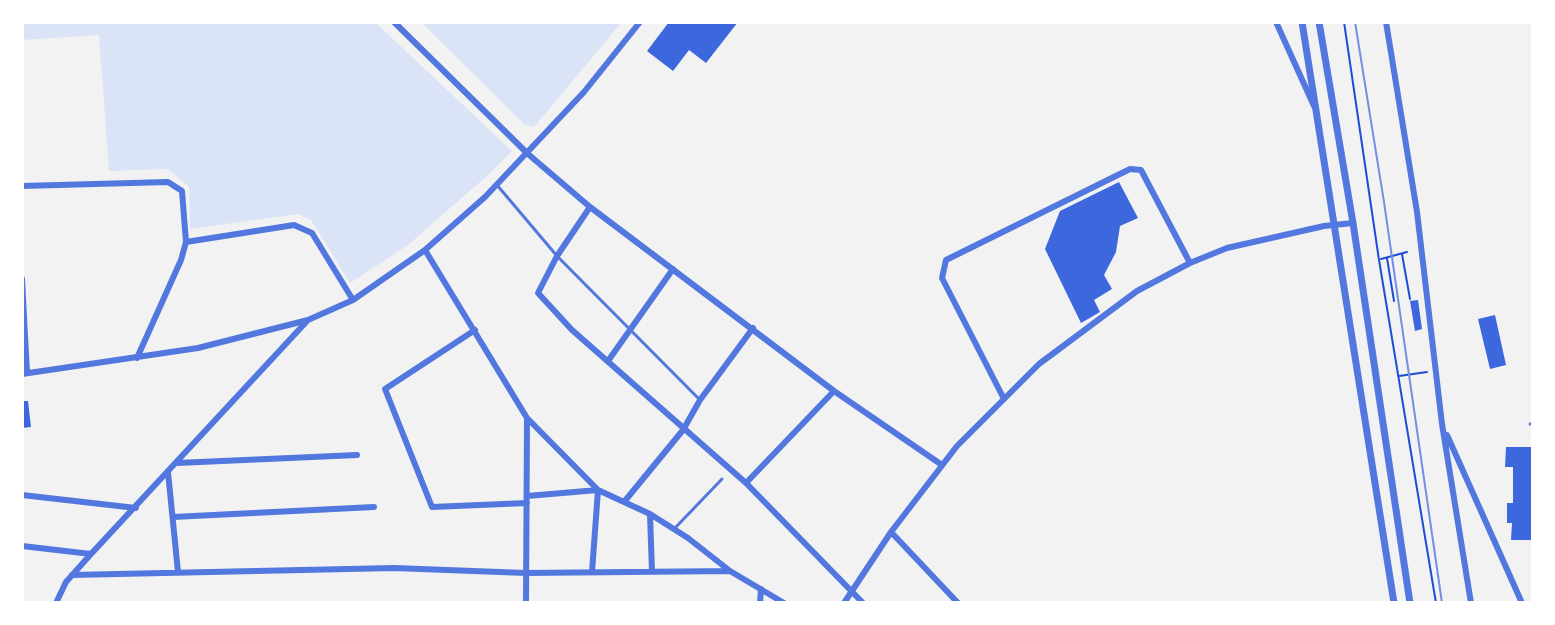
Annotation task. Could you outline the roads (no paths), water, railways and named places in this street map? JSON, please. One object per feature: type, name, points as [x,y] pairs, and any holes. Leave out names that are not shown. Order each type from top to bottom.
[{"type":"street","points":[[394,22],[528,154],[590,207],[834,391],[942,465]]},
{"type":"street","points":[[22,279],[25,374],[198,348],[308,320],[353,300],[425,250],[528,154],[584,92],[640,22]]},
{"type":"street","points":[[1276,22],[1316,110]]},
{"type":"street","points":[[1302,22],[1394,603]]},
{"type":"street","points":[[1319,22],[1353,223],[1410,603]]},
{"type":"street","points":[[1386,22],[1417,212],[1442,424],[1471,603]]},
{"type":"street","points":[[1004,399],[942,278],[946,260],[1130,169],[1141,170],[1190,263]]},
{"type":"street","points":[[22,186],[168,182],[182,191],[186,242],[137,358]]},
{"type":"street","points":[[590,207],[557,256],[538,293],[572,330],[746,483],[863,603]]},
{"type":"street","points":[[844,603],[891,532],[942,465],[1039,364],[1137,291],[1190,263],[1227,248],[1334,224],[1353,223]]},
{"type":"street","points":[[186,242],[294,225],[312,233],[353,300]]},
{"type":"street","points":[[425,250],[527,418],[598,490],[650,514],[730,571],[784,603]]},
{"type":"street","points":[[608,361],[673,269]]},
{"type":"street","points":[[56,603],[72,575],[308,320]]},
{"type":"street","points":[[624,502],[683,430],[700,400],[753,328]]},
{"type":"street","points":[[475,330],[385,389],[432,507],[598,490]]},
{"type":"street","points":[[746,483],[834,391]]},
{"type":"street","points":[[526,603],[527,418]]},
{"type":"street","points":[[1442,424],[1522,603]]},
{"type":"street","points":[[177,463],[357,455]]},
{"type":"street","points":[[168,472],[178,572]]},
{"type":"street","points":[[592,572],[598,490]]},
{"type":"street","points":[[22,495],[136,508]]},
{"type":"street","points":[[173,517],[374,507]]},
{"type":"street","points":[[650,514],[652,572]]},
{"type":"street","points":[[891,532],[958,603]]},
{"type":"street","points":[[22,546],[91,554]]},
{"type":"street","points":[[72,575],[394,568],[526,573],[730,571]]},
{"type":"street","points":[[760,603],[761,589]]},
{"type":"lane","points":[[497,185],[557,256],[700,400]]},
{"type":"lane","points":[[674,529],[722,479]]},
{"type":"tram line","points":[[1355,22],[1442,603]]}]
